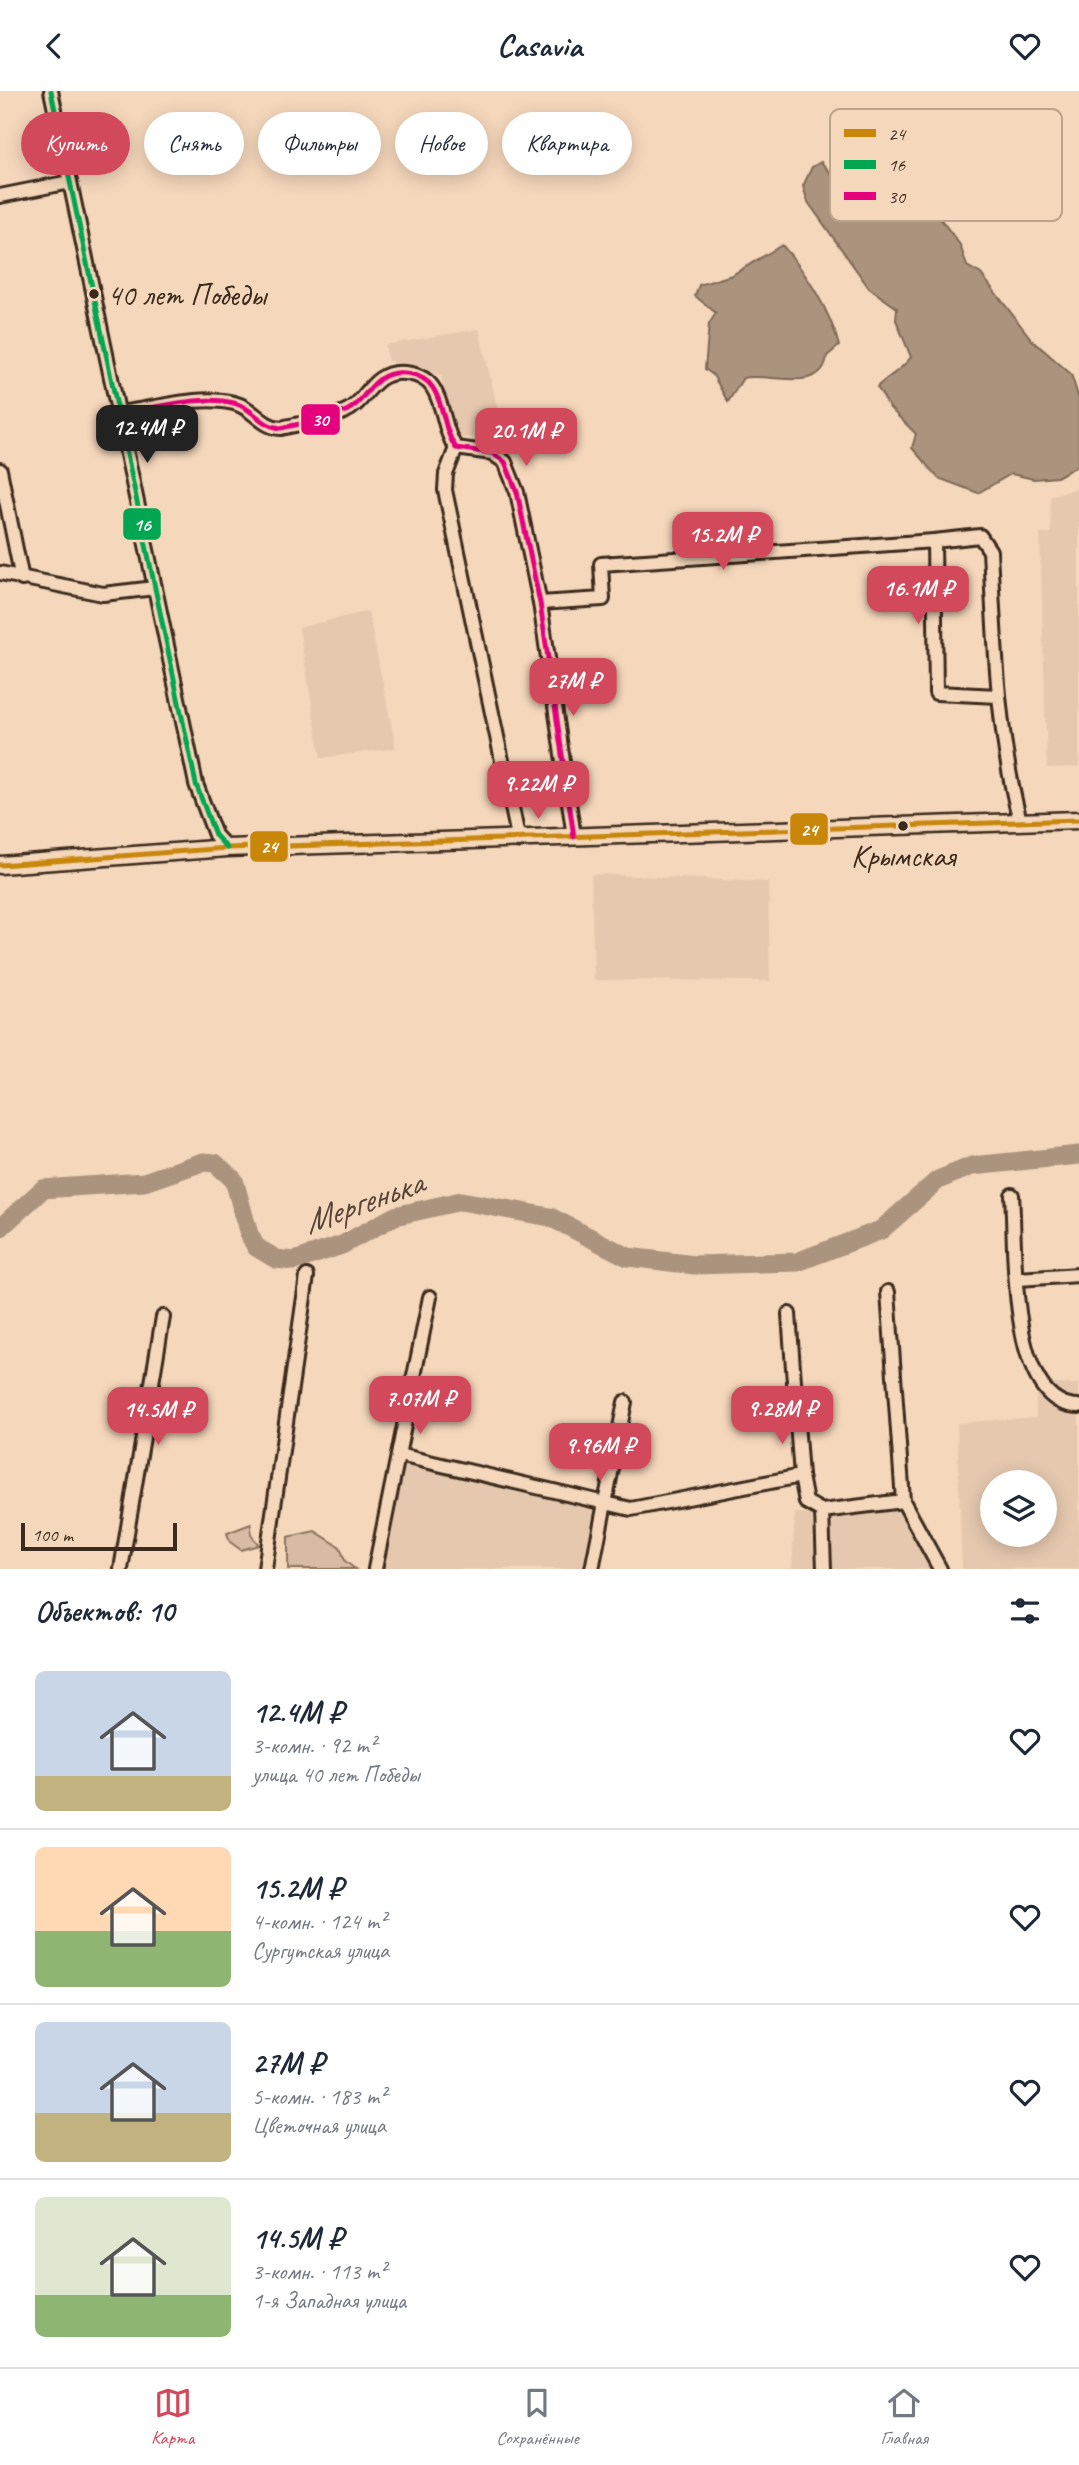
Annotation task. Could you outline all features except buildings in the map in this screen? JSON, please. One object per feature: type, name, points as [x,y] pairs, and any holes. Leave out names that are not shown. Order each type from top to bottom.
[{"type":"main road","points":[[0,865],[227,848],[519,841],[1079,820]]},
{"type":"street","points":[[51,91],[196,784],[215,835],[227,848]]},
{"type":"street","points":[[0,196],[70,182]]},
{"type":"street","points":[[119,412],[210,399],[244,406],[271,428],[281,428],[343,413],[365,398],[377,380],[386,376],[407,373],[421,376],[432,385],[440,402],[448,437],[456,448],[492,453],[505,462],[522,511],[540,603],[574,837]]},
{"type":"street","points":[[456,448],[446,474],[445,490],[519,841]]},
{"type":"street","points":[[0,470],[22,579]]},
{"type":"street","points":[[540,603],[603,599],[601,564],[980,536],[990,551],[998,696],[1011,788],[1020,821]]},
{"type":"street","points":[[934,541],[936,693],[998,696]]},
{"type":"street","points":[[0,573],[103,594],[155,588]]},
{"type":"street","points":[[1012,1195],[1022,1330],[1031,1368],[1042,1389],[1055,1400],[1079,1406]]},
{"type":"street","points":[[1018,1279],[1079,1275]]},
{"type":"street","points":[[265,1569],[306,1276]]},
{"type":"street","points":[[888,1292],[903,1501],[940,1569]]},
{"type":"street","points":[[375,1569],[430,1297]]},
{"type":"street","points":[[789,1314],[801,1476],[806,1503],[822,1511],[903,1501]]},
{"type":"street","points":[[121,1569],[163,1317]]},
{"type":"street","points":[[592,1569],[625,1402]]},
{"type":"street","points":[[399,1455],[606,1501],[631,1509],[801,1476]]},
{"type":"street","points":[[822,1511],[824,1569]]},
{"type":"shaded area","points":[[821,162],[830,172],[830,221],[942,221],[960,245],[967,266],[981,274],[1032,340],[1071,374],[1079,399],[1079,465],[1057,477],[1034,479],[1011,474],[978,493],[938,478],[912,448],[916,434],[890,408],[877,387],[911,357],[896,320],[897,308],[869,288],[808,202],[803,186],[812,167]]},
{"type":"shaded area","points":[[782,245],[816,293],[839,346],[827,356],[823,368],[816,375],[805,379],[743,378],[728,402],[713,375],[705,369],[709,324],[716,313],[695,296],[699,285],[732,275]]},
{"type":"shaded area","points":[[479,329],[503,432],[457,439],[441,376],[388,361],[385,345]]},
{"type":"shaded area","points":[[1079,488],[1079,767],[1047,768],[1040,534],[1051,533],[1050,496]]},
{"type":"shaded area","points":[[368,611],[396,748],[321,758],[299,628]]},
{"type":"shaded area","points":[[591,874],[768,882],[770,981],[594,980]]},
{"type":"shaded area","points":[[1036,1384],[1079,1384],[1079,1569],[962,1569],[957,1423],[1036,1417]]},
{"type":"shaded area","points":[[404,1464],[599,1507],[586,1569],[382,1569]]},
{"type":"shaded area","points":[[901,1506],[930,1569],[827,1569],[826,1514]]},
{"type":"shaded area","points":[[795,1513],[820,1514],[822,1569],[792,1569]]},
{"type":"shaded area","points":[[251,1524],[251,1535],[259,1545],[241,1550],[230,1542],[227,1533]]},
{"type":"shaded area","points":[[315,1531],[340,1547],[345,1561],[355,1569],[288,1569],[288,1537]]},
{"type":"waterway","name":"Мергенька","points":[[0,1228],[43,1189],[144,1182],[203,1162],[215,1163],[234,1180],[249,1234],[256,1247],[276,1259],[294,1261],[342,1245],[395,1216],[461,1201],[550,1217],[628,1257],[695,1265],[797,1262],[881,1230],[938,1180],[972,1166],[1079,1155]]},
{"type":"transit line","name":"16","points":[[51,91],[196,784],[215,835],[227,848]]},
{"type":"transit line","name":"30","points":[[119,413],[192,401],[220,401],[241,405],[268,424],[281,428],[344,412],[386,376],[408,373],[423,378],[437,395],[456,448],[492,453],[505,462],[517,492],[540,603],[574,837]]},
{"type":"transit line","name":"24","points":[[0,865],[227,848],[1079,820]]},
{"type":"place","name":"40 лет Победы","points":[[94,294]]},
{"type":"place","name":"Крымская","points":[[903,826]]}]
